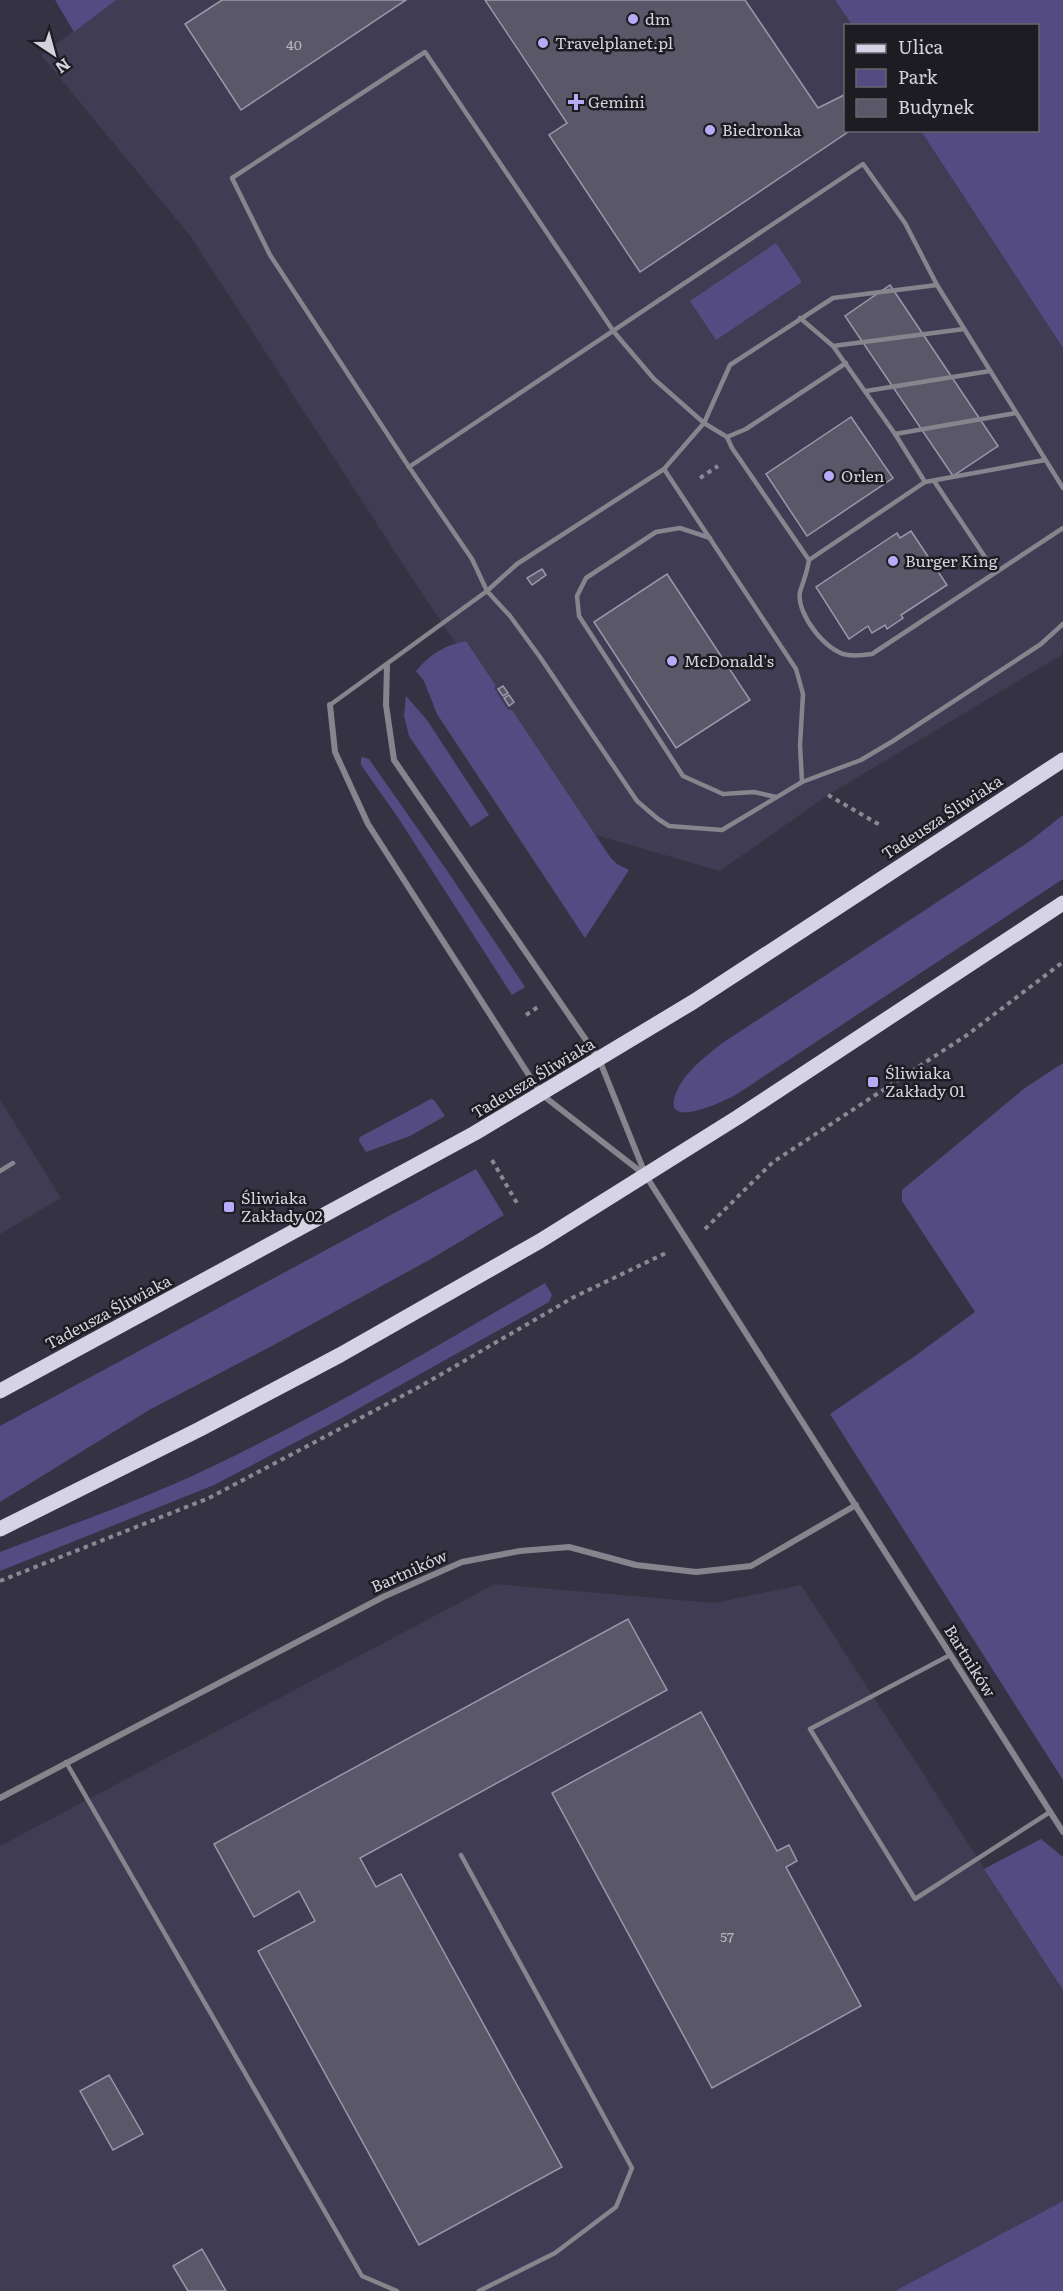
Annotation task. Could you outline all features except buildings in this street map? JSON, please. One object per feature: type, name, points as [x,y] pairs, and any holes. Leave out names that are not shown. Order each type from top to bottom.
[{"type":"main road","name":"Tadeusza Śliwiaka","points":[[0,1391],[465,1139],[542,1094],[693,1002],[1063,760]]},
{"type":"main road","points":[[0,1529],[201,1429],[340,1354],[531,1246],[646,1176],[1063,903]]},
{"type":"street","points":[[387,665],[386,705],[394,760],[599,1059],[646,1176]]},
{"type":"street","points":[[330,705],[335,752],[368,824],[542,1094],[646,1176]]},
{"type":"street","name":"Bartników","points":[[646,1176],[1063,1832]]},
{"type":"street","name":"Bartników","points":[[0,1798],[66,1761],[383,1596],[462,1562],[520,1551],[569,1547],[636,1565],[696,1572],[751,1566],[856,1505]]},
{"type":"lane","points":[[1063,528],[872,654],[847,656],[825,644],[803,611],[800,593],[807,576],[809,560],[732,448],[727,436],[705,423],[654,379],[614,332],[425,52],[232,178],[270,255],[472,559],[487,591],[510,616],[540,657],[637,801],[657,819],[669,826],[722,831],[802,782],[861,760],[1041,644],[1063,624]]},
{"type":"lane","points":[[409,467],[863,164],[905,223],[937,285],[1063,488]]},
{"type":"lane","points":[[330,705],[487,591],[517,564],[664,470],[705,423],[730,365],[833,298],[937,285]]},
{"type":"lane","points":[[800,318],[833,346],[866,391],[926,482]]},
{"type":"lane","points":[[833,346],[964,329]]},
{"type":"lane","points":[[727,436],[746,429],[846,363]]},
{"type":"lane","points":[[866,391],[990,371]]},
{"type":"lane","points":[[895,434],[1016,413]]},
{"type":"lane","points":[[809,560],[926,482],[1045,460]]},
{"type":"lane","points":[[664,470],[796,669],[803,694],[800,745],[802,782]]},
{"type":"lane","points":[[934,481],[995,572]]},
{"type":"lane","points":[[710,538],[680,528],[656,532],[586,578],[578,596],[579,616],[683,776],[723,794],[754,792],[776,797]]},
{"type":"lane","points":[[0,1171],[13,1163]]},
{"type":"lane","points":[[950,1655],[810,1729],[915,1899],[1050,1812]]},
{"type":"lane","points":[[66,1761],[362,2276],[397,2291]]},
{"type":"lane","points":[[461,1855],[632,2168],[616,2207],[555,2253],[479,2291]]},
{"type":"path","points":[[802,782],[880,825]]},
{"type":"path","points":[[707,1228],[773,1162],[967,1035],[1063,962]]},
{"type":"path","points":[[526,1015],[538,1006]]},
{"type":"path","points":[[492,1160],[518,1205]]},
{"type":"path","points":[[0,1581],[209,1498],[402,1396],[574,1297],[666,1254]]},
{"type":"shaded area","points":[[116,0],[835,0],[851,24],[844,24],[844,132],[922,132],[1063,348],[1063,654],[828,795],[720,871],[585,832],[423,595],[191,237],[41,55]]},
{"type":"shaded area","points":[[0,1100],[61,1198],[0,1234]]},
{"type":"shaded area","points":[[495,1584],[714,1603],[801,1585],[1063,1990],[1063,2201],[895,2291],[0,2291],[0,1846]]},
{"type":"green space","points":[[55,0],[116,0],[74,32]]},
{"type":"green space","points":[[835,0],[1063,0],[1063,348],[922,132],[1039,132],[1039,24],[851,24]]},
{"type":"green space","points":[[776,243],[802,282],[716,340],[690,301]]},
{"type":"green space","points":[[466,641],[496,686],[494,688],[508,710],[512,710],[610,857],[617,864],[629,870],[585,938],[437,714],[424,681],[416,671],[438,651]]},
{"type":"green space","points":[[406,696],[427,720],[489,815],[471,827],[409,736],[404,716]]},
{"type":"green space","points":[[363,757],[369,759],[525,987],[512,995],[399,819],[361,765]]},
{"type":"green space","points":[[1063,815],[1063,879],[737,1094],[698,1110],[678,1111],[674,1106],[675,1096],[683,1081],[694,1067],[721,1044],[1030,841]]},
{"type":"green space","points":[[1063,1063],[1063,1780],[830,1414],[975,1312],[902,1201],[902,1190],[1025,1088]]},
{"type":"green space","points":[[431,1099],[445,1116],[410,1136],[366,1152],[359,1141],[360,1137]]},
{"type":"green space","points":[[476,1169],[504,1215],[431,1259],[149,1410],[0,1502],[0,1426]]},
{"type":"green space","points":[[545,1283],[552,1295],[549,1302],[338,1420],[214,1485],[0,1571],[0,1552],[156,1492],[250,1448],[378,1380]]},
{"type":"green space","points":[[1041,1839],[1063,1857],[1063,1990],[984,1869]]},
{"type":"green space","points":[[1063,2201],[1063,2291],[895,2291]]},
{"type":"place","name":"dm","points":[[633,19]]},
{"type":"place","name":"Travelplanet.pl","points":[[543,43]]},
{"type":"place","name":"Gemini","points":[[576,102]]},
{"type":"place","name":"Biedronka","points":[[710,130]]},
{"type":"place","name":"Orlen","points":[[829,476]]},
{"type":"place","name":"Burger King","points":[[893,561]]},
{"type":"place","name":"McDonald's","points":[[672,661]]},
{"type":"place","name":"Śliwiaka Zakłady 01","points":[[873,1082]]},
{"type":"place","name":"Śliwiaka Zakłady 02","points":[[229,1207]]}]
